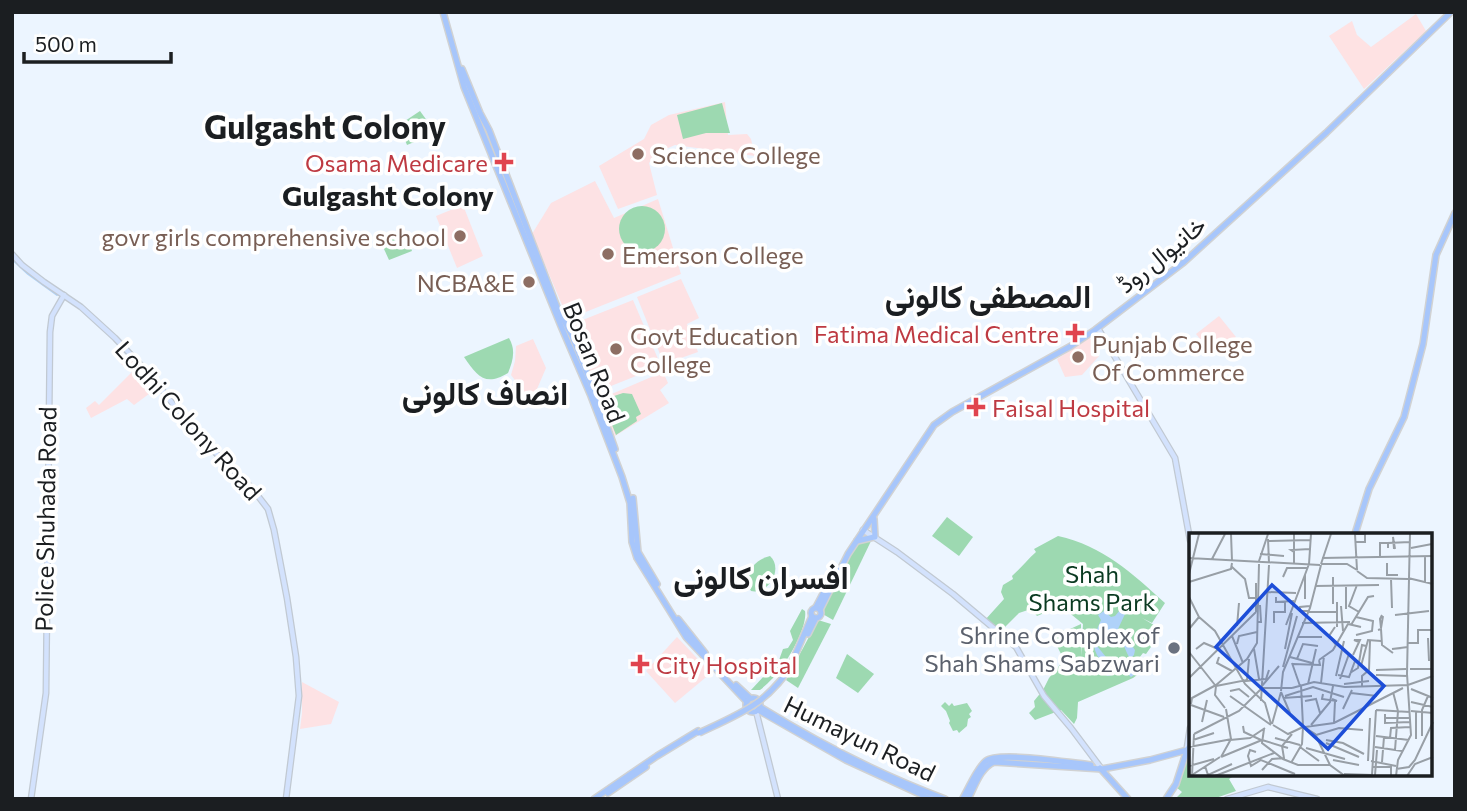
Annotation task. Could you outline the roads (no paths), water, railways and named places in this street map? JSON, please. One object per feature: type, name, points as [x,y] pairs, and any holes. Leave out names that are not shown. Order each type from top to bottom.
[{"type":"main road","name":"Bosan Road","points":[[445,12],[460,64],[489,130],[500,170],[572,336],[631,492],[638,552],[686,631],[748,700]]},
{"type":"main road","name":"خانیوال روڈ","points":[[864,529],[929,430],[940,419],[1071,346],[1173,270],[1326,133],[1449,12]]},
{"type":"main road","name":"خانیوال روڈ","points":[[596,799],[688,739],[758,704],[780,683],[814,617],[820,614],[818,608],[848,554],[934,422],[1071,344],[1174,267],[1400,60]]},
{"type":"main road","points":[[1355,533],[1369,489],[1405,417],[1423,344],[1436,255],[1455,213]]},
{"type":"main road","name":"Lodhi Colony Road","points":[[12,254],[22,265],[81,307],[115,338],[153,378],[195,433],[251,487],[268,509],[287,598],[299,696],[286,799]]},
{"type":"main road","name":"Police Shuhada Road","points":[[31,799],[43,704],[45,650],[47,323],[62,294]]},
{"type":"main road","points":[[1099,330],[1175,458],[1190,533]]},
{"type":"main road","points":[[874,516],[875,537]]},
{"type":"main road","points":[[828,588],[843,555],[864,529],[897,552],[953,594],[1016,647],[1044,695],[1128,799]]},
{"type":"main road","points":[[857,541],[875,537]]},
{"type":"main road","points":[[758,710],[749,710],[746,707],[748,700],[755,697],[759,700],[758,710],[778,799]]},
{"type":"main road","name":"Humayun Road","points":[[758,710],[775,715],[829,746],[945,799]]},
{"type":"main road","name":"Humayun Road","points":[[758,710],[846,760],[931,799]]},
{"type":"main road","points":[[964,799],[984,769],[994,762],[1102,769],[1161,758],[1189,748]]},
{"type":"main road","points":[[1166,799],[1176,784],[1189,748]]},
{"type":"main road","points":[[1227,799],[1268,787],[1317,799]]},
{"type":"water","points":[[1120,610],[1125,614],[1118,629],[1126,630],[1130,634],[1128,640],[1135,650],[1131,658],[1134,675],[1131,677],[1126,670],[1129,657],[1116,636],[1108,633],[1099,640],[1097,646],[1106,657],[1115,659],[1118,666],[1112,675],[1107,676],[1103,671],[1094,646],[1101,620],[1098,615],[1104,611],[1111,617]]},
{"type":"waterway","points":[[12,259],[57,295]]},
{"type":"place","name":"Science College","points":[[638,154]]},
{"type":"place","name":"Osama Medicare","points":[[504,162]]},
{"type":"place","name":"govr girls comprehensive school","points":[[460,236]]},
{"type":"place","name":"Emerson College","points":[[608,254]]},
{"type":"place","name":"NCBA&E","points":[[529,282]]},
{"type":"place","name":"Fatima Medical Centre","points":[[1075,333]]},
{"type":"place","name":"Govt Education College","points":[[616,349]]},
{"type":"place","name":"Punjab College Of Commerce","points":[[1078,357]]},
{"type":"place","name":"Faisal Hospital","points":[[976,407]]},
{"type":"place","name":"Shrine Complex of Shah Shams Sabzwari","points":[[1174,648]]},
{"type":"place","name":"City Hospital","points":[[640,664]]},
{"type":"district","name":"Gulgasht Colony","points":[[325,126]]},
{"type":"district","name":"Gulgasht Colony","points":[[388,195]]},
{"type":"district","name":"المصطفی کالونی","points":[[988,295]]},
{"type":"district","name":"انصاف کالونی","points":[[485,392]]},
{"type":"district","name":"افسران کالونی","points":[[761,576]]},
{"type":"park label","name":"Shah Shams Park","points":[[1092,587]]}]
